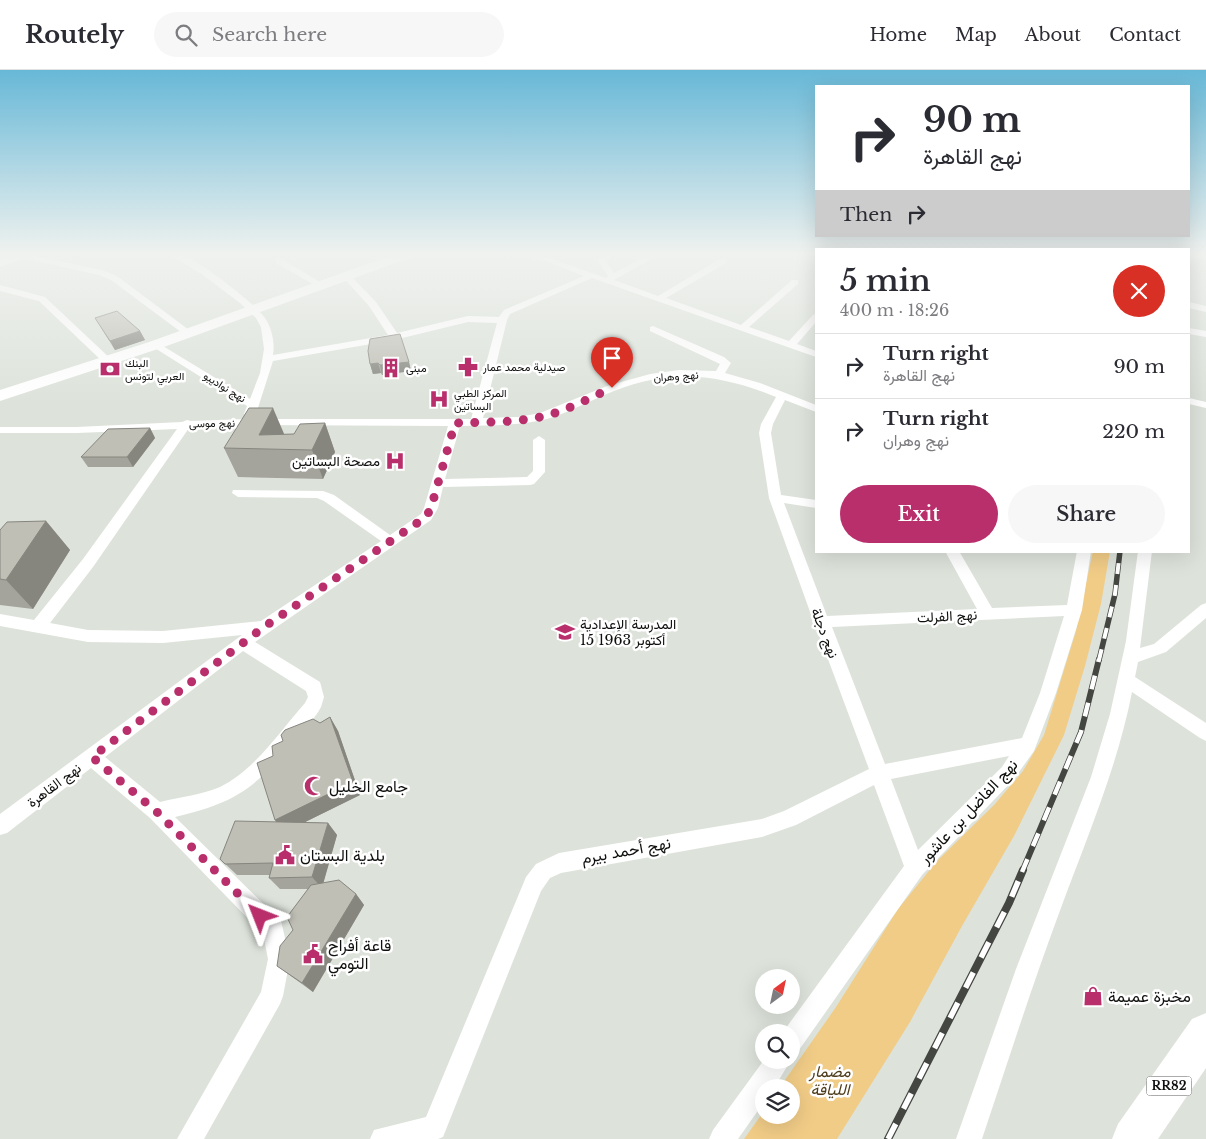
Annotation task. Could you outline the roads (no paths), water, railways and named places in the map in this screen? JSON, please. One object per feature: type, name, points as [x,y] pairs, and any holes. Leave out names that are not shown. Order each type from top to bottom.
[{"type":"main road","points":[[1,395],[108,361],[270,304]]},
{"type":"main road","name":"RR82","points":[[1133,1139],[1206,1033]]},
{"type":"street","points":[[47,304],[108,361]]},
{"type":"street","points":[[149,304],[188,333]]},
{"type":"street","points":[[245,304],[253,310],[266,328],[267,370],[254,405]]},
{"type":"street","points":[[373,304],[394,337]]},
{"type":"street","points":[[455,423],[476,422],[502,320],[507,312],[524,304]]},
{"type":"street","points":[[676,304],[815,354]]},
{"type":"street","points":[[742,329],[770,304]]},
{"type":"street","points":[[1190,305],[1206,309]]},
{"type":"street","points":[[268,359],[394,337],[468,318],[502,320]]},
{"type":"street","points":[[790,346],[815,318]]},
{"type":"street","points":[[653,329],[726,363],[719,374]]},
{"type":"street","points":[[1190,331],[1206,334]]},
{"type":"street","name":"نهج نواديبو","points":[[155,345],[254,405],[247,422]]},
{"type":"street","name":"نهج وهران","points":[[476,422],[542,417],[612,388],[642,379],[695,373],[719,374],[815,409]]},
{"type":"street","name":"نهج دجلة","points":[[782,396],[767,424],[765,433],[768,465],[775,498],[820,622],[880,773],[914,868]]},
{"type":"street","points":[[1190,401],[1206,405]]},
{"type":"street","name":"نهج موسى","points":[[5,430],[77,430],[187,423],[247,422],[455,423]]},
{"type":"street","points":[[38,627],[88,564],[187,423]]},
{"type":"street","name":"نهج القاهرة","points":[[0,826],[264,627],[426,517],[439,483],[455,423]]},
{"type":"street","points":[[0,441],[5,430]]},
{"type":"street","points":[[439,483],[530,480],[540,472],[540,440]]},
{"type":"street","points":[[238,493],[318,494],[329,498],[390,541]]},
{"type":"street","points":[[775,498],[815,504]]},
{"type":"street","points":[[953,553],[988,614]]},
{"type":"street","name":"نهج الفاضل بن عاشور","points":[[800,1029],[914,868],[1008,773],[1028,745],[1048,693],[1074,610],[1084,553]]},
{"type":"street","points":[[969,1139],[1027,968],[1100,777],[1119,714],[1140,607],[1145,553]]},
{"type":"street","points":[[1131,658],[1160,648],[1206,609]]},
{"type":"street","name":"نهج الفرلت","points":[[820,622],[1074,610]]},
{"type":"street","points":[[0,620],[88,636],[163,637],[264,627]]},
{"type":"street","points":[[157,812],[228,792],[246,781],[312,707],[316,697],[314,687],[243,643]]},
{"type":"street","points":[[1127,680],[1206,733]]},
{"type":"street","name":"نهج أحمد بيرم","points":[[383,1139],[438,1134],[533,884],[543,872],[559,863],[762,828],[789,818],[880,773],[1028,745]]},
{"type":"street","points":[[92,757],[157,812],[273,930],[279,959],[272,996],[190,1139]]},
{"type":"street","points":[[722,1139],[773,1069]]},
{"type":"railway","points":[[1099,660],[1115,594],[1120,553]]},
{"type":"railway","points":[[1022,872],[1081,732],[1099,659]]},
{"type":"railway","points":[[888,1139],[1009,903],[1023,870]]},
{"type":"place","name":"صيدلية محمد عمار","points":[[468,367]]},
{"type":"place","name":"مبنى","points":[[391,368]]},
{"type":"place","name":"البنك العربي لتونس","points":[[110,369]]},
{"type":"place","name":"المركز الطبي البساتين","points":[[439,399]]},
{"type":"place","name":"مصحة البساتين","points":[[395,461]]},
{"type":"place","name":"المدرسة الإعدادية 15 أكتوبر 1963","points":[[565,632]]},
{"type":"place","name":"جامع الخليل","points":[[314,786]]},
{"type":"place","name":"بلدية البستان","points":[[285,855]]},
{"type":"place","name":"قاعة أفراح التومي","points":[[313,954]]},
{"type":"place","name":"مخبزة عميمة","points":[[1093,996]]},
{"type":"park label","name":"مضمار اللياقة","points":[[830,1080]]}]
